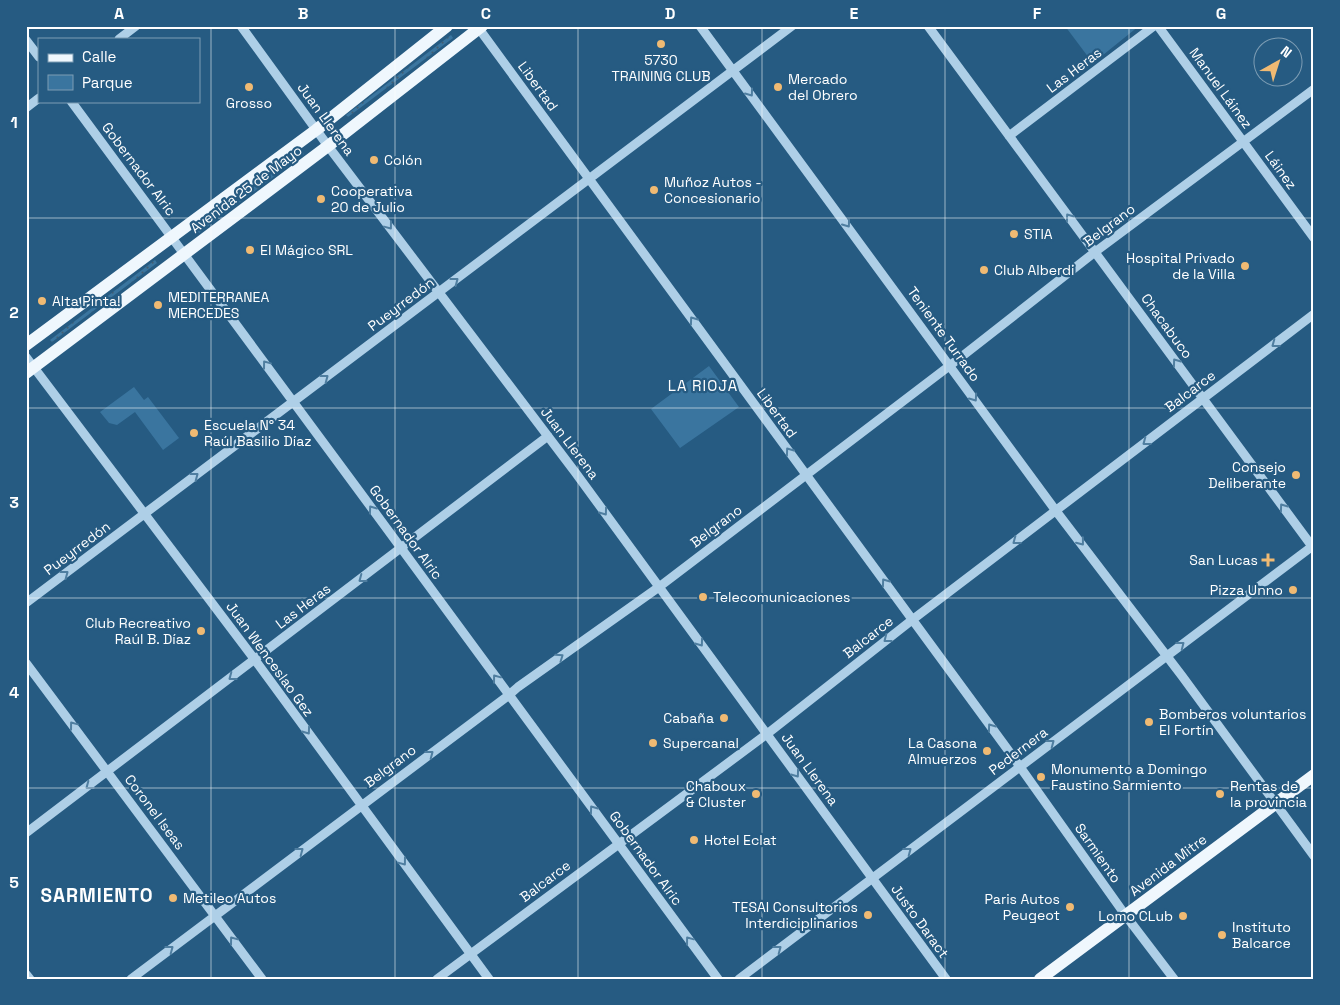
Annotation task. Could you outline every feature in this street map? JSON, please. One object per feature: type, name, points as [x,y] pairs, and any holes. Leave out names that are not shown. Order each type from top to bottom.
[{"type":"main road","name":"Avenida 25 de Mayo","points":[[26,345],[316,130],[447,26]]},
{"type":"main road","name":"Avenida 25 de Mayo","points":[[29,366],[328,146],[479,27]]},
{"type":"main road","name":"Avenida Mitre","points":[[1040,979],[1314,775]]},
{"type":"street","points":[[120,38],[136,26]]},
{"type":"street","name":"Juan Llerena","points":[[241,26],[316,130],[548,436],[872,878]]},
{"type":"street","name":"Teniente Turrado","points":[[700,26],[1056,510],[1314,856]]},
{"type":"street","name":"Pueyrredón","points":[[26,604],[792,26]]},
{"type":"street","name":"Chacabuco","points":[[928,26],[1313,546]]},
{"type":"street","name":"Las Heras","points":[[1010,136],[1156,26]]},
{"type":"street","name":"Manuel Láinez","points":[[1156,26],[1243,142]]},
{"type":"street","name":"Libertad","points":[[479,27],[1020,767]]},
{"type":"street","points":[[26,40],[38,56]]},
{"type":"street","name":"Belgrano","points":[[132,979],[518,687],[659,587],[1095,252],[1314,89]]},
{"type":"street","points":[[26,108],[38,99]]},
{"type":"street","name":"Gobernador Alric","points":[[72,102],[294,401],[400,549],[718,979]]},
{"type":"street","name":"Láinez","points":[[1243,142],[1314,238]]},
{"type":"street","name":"Balcarce","points":[[438,979],[767,734],[912,620],[1314,314]]},
{"type":"street","name":"Juan Wenceslao Gez","points":[[29,366],[255,660],[360,806],[489,979]]},
{"type":"street","name":"Las Heras","points":[[26,833],[548,436]]},
{"type":"street","name":"Pedernera","points":[[739,979],[1313,546]]},
{"type":"street","name":"Coronel Iseas","points":[[26,663],[262,979]]},
{"type":"street","name":"Sarmiento","points":[[1020,767],[1126,916],[1174,979]]},
{"type":"street","name":"Justo Daract","points":[[872,878],[946,979]]},
{"type":"street","points":[[26,974],[30,979]]},
{"type":"green space","points":[[1065,26],[1139,26],[1098,59],[1089,58]]},
{"type":"green space","points":[[451,35],[453,38],[348,117],[346,115]]},
{"type":"green space","points":[[302,151],[304,154],[199,233],[197,230]]},
{"type":"green space","points":[[155,260],[157,263],[52,342],[50,340]]},
{"type":"green space","points":[[709,366],[739,407],[680,448],[651,409]]},
{"type":"green space","points":[[134,387],[144,400],[148,397],[179,438],[163,450],[135,412],[117,425],[109,423],[100,412]]},
{"type":"place","name":"5730 TRAINING CLUB","points":[[661,44]]},
{"type":"place","name":"Grosso","points":[[249,87]]},
{"type":"place","name":"Mercado del Obrero","points":[[778,87]]},
{"type":"place","name":"Colón","points":[[374,160]]},
{"type":"place","name":"Muñoz Autos - Concesionario","points":[[654,190]]},
{"type":"place","name":"Cooperativa 20 de Julio","points":[[321,199]]},
{"type":"place","name":"STIA","points":[[1014,234]]},
{"type":"place","name":"El Mágico SRL","points":[[250,250]]},
{"type":"place","name":"Hospital Privado de la Villa","points":[[1245,266]]},
{"type":"place","name":"Club Alberdi","points":[[984,270]]},
{"type":"place","name":"Alta Pinta!","points":[[42,301]]},
{"type":"place","name":"MEDITERRANEA MERCEDES","points":[[158,305]]},
{"type":"place","name":"Escuela N° 34 Raúl Basilio Díaz","points":[[194,433]]},
{"type":"place","name":"Consejo Deliberante","points":[[1296,475]]},
{"type":"place","name":"San Lucas","points":[[1268,560]]},
{"type":"place","name":"Pizza Unno","points":[[1293,590]]},
{"type":"place","name":"Telecomunicaciones","points":[[703,597]]},
{"type":"place","name":"Club Recreativo Raúl B. Díaz","points":[[201,631]]},
{"type":"place","name":"Cabaña","points":[[724,718]]},
{"type":"place","name":"Bomberos voluntarios El Fortín","points":[[1149,722]]},
{"type":"place","name":"Supercanal","points":[[653,743]]},
{"type":"place","name":"La Casona Almuerzos","points":[[987,751]]},
{"type":"place","name":"Monumento a Domingo Faustino Sarmiento","points":[[1041,777]]},
{"type":"place","name":"Chaboux & Cluster","points":[[756,794]]},
{"type":"place","name":"Rentas de la provincia","points":[[1220,794]]},
{"type":"place","name":"Hotel Eclat","points":[[694,840]]},
{"type":"place","name":"Metileo Autos","points":[[173,898]]},
{"type":"place","name":"Paris Autos Peugeot","points":[[1070,907]]},
{"type":"place","name":"TESAI Consultorios Interdiciplinarios","points":[[868,915]]},
{"type":"place","name":"Lomo CLub","points":[[1183,916]]},
{"type":"place","name":"Instituto Balcarce","points":[[1222,935]]},
{"type":"district","name":"LA RIOJA","points":[[703,385]]},
{"type":"district","name":"SARMIENTO","points":[[97,895]]}]
